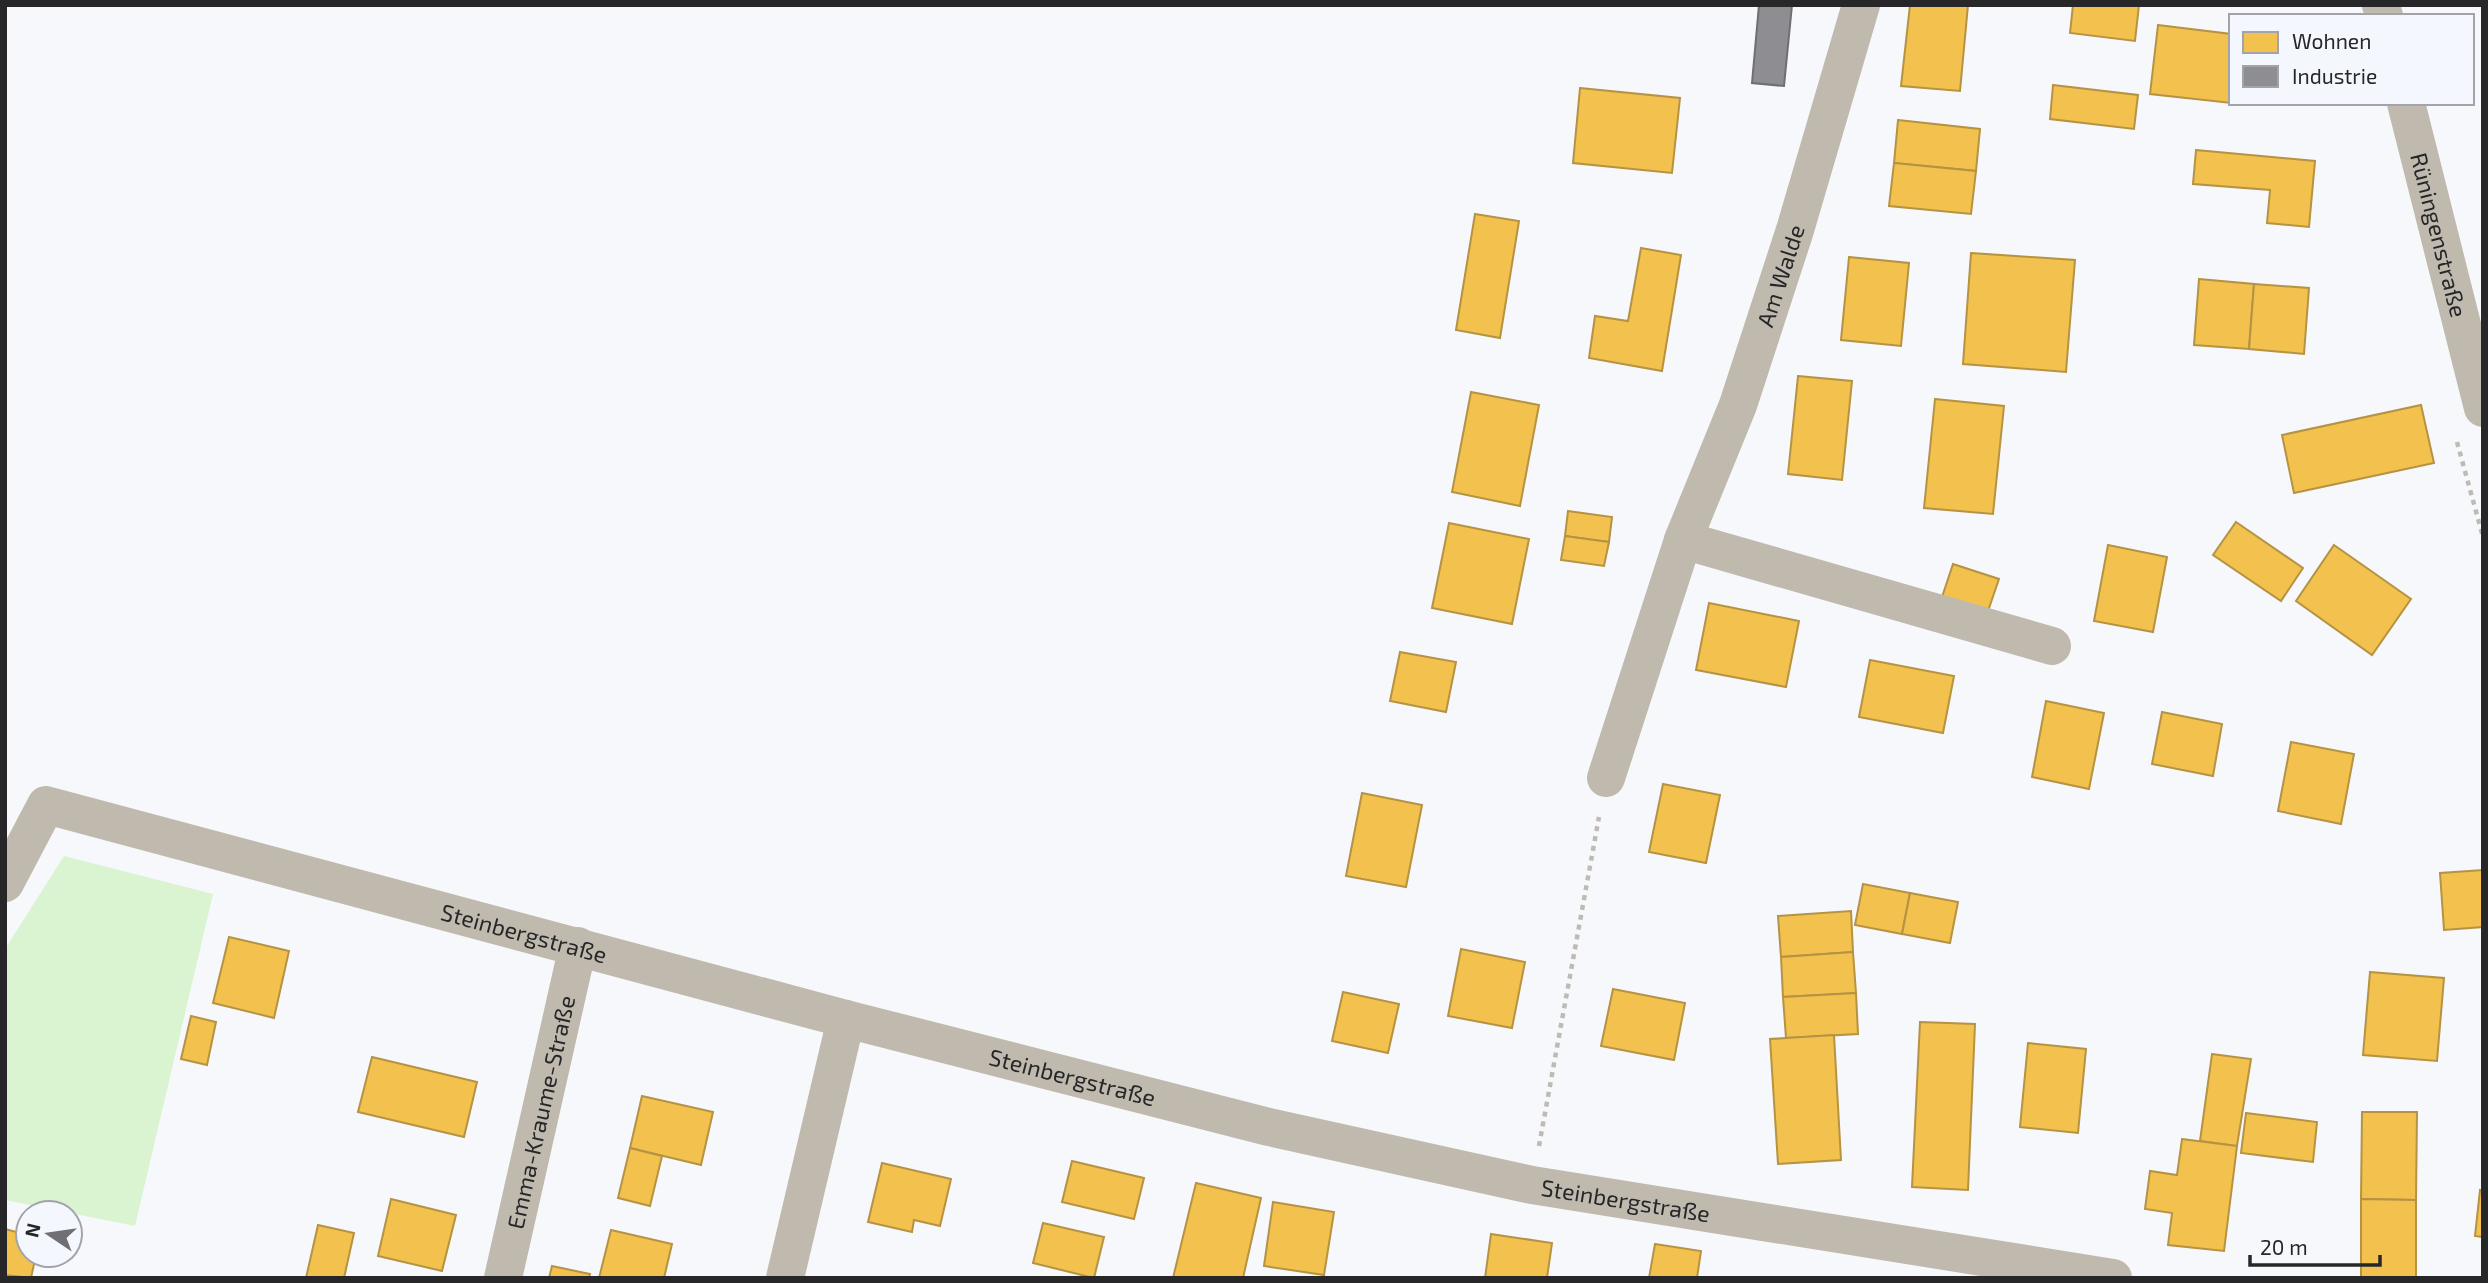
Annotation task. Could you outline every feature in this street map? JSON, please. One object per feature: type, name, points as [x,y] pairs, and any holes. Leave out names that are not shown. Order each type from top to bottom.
[{"type":"street","name":"Am Walde","points":[[1606,778],[1683,540],[1738,405],[1803,203],[1861,5]]},
{"type":"street","name":"Rüningenstraße","points":[[2407,105],[2483,408]]},
{"type":"street","points":[[1683,540],[2052,646]]},
{"type":"street","name":"Steinbergstraße","points":[[5,883],[46,805],[846,1019],[1269,1127],[1532,1185],[2113,1278]]},
{"type":"street","name":"Emma-Kraume-Straße","points":[[503,1278],[578,946]]},
{"type":"street","points":[[785,1278],[846,1019]]},
{"type":"path","points":[[1532,1185],[1606,778]]},
{"type":"green space","points":[[64,856],[213,894],[135,1226],[84,1216],[84,1199],[5,1200],[5,949]]},
{"type":"building: Wohnen","points":[[1910,5],[1968,5],[1960,91],[1901,86]]},
{"type":"building: Wohnen","points":[[2073,5],[2139,5],[2135,41],[2070,33]]},
{"type":"building: Wohnen","points":[[2158,25],[2229,34],[2229,103],[2150,94]]},
{"type":"building: Wohnen","points":[[2053,85],[2138,95],[2134,129],[2050,119]]},
{"type":"building: Wohnen","points":[[1580,88],[1680,98],[1672,173],[1573,163]]},
{"type":"building: Wohnen","points":[[1898,120],[1980,129],[1976,171],[1894,163]]},
{"type":"building: Wohnen","points":[[2196,150],[2315,161],[2309,227],[2267,223],[2270,190],[2193,184]]},
{"type":"building: Wohnen","points":[[1894,163],[1976,171],[1971,214],[1889,206]]},
{"type":"building: Wohnen","points":[[1475,214],[1519,221],[1500,338],[1456,330]]},
{"type":"building: Wohnen","points":[[1641,248],[1681,255],[1662,371],[1589,358],[1595,316],[1628,321]]},
{"type":"building: Wohnen","points":[[1971,253],[2075,260],[2066,372],[1963,364]]},
{"type":"building: Wohnen","points":[[1849,257],[1909,263],[1901,346],[1841,340]]},
{"type":"building: Wohnen","points":[[2199,279],[2254,284],[2249,349],[2194,345]]},
{"type":"building: Wohnen","points":[[2254,284],[2309,288],[2304,354],[2249,349]]},
{"type":"building: Wohnen","points":[[1798,376],[1852,381],[1842,480],[1788,474]]},
{"type":"building: Wohnen","points":[[1471,392],[1539,405],[1520,506],[1452,492]]},
{"type":"building: Wohnen","points":[[1935,399],[2004,406],[1993,514],[1924,508]]},
{"type":"building: Wohnen","points":[[2421,405],[2434,463],[2294,493],[2282,435]]},
{"type":"building: Wohnen","points":[[1568,511],[1612,517],[1609,542],[1565,536]]},
{"type":"building: Wohnen","points":[[2236,522],[2303,568],[2281,601],[2213,555]]},
{"type":"building: Wohnen","points":[[1449,523],[1529,539],[1512,624],[1432,608]]},
{"type":"building: Wohnen","points":[[1565,536],[1609,542],[1604,566],[1561,560]]},
{"type":"building: Wohnen","points":[[2108,545],[2167,557],[2153,632],[2094,621]]},
{"type":"building: Wohnen","points":[[2334,545],[2411,599],[2372,655],[2296,601]]},
{"type":"building: Wohnen","points":[[1953,564],[1999,579],[1987,614],[1941,600]]},
{"type":"building: Wohnen","points":[[1709,603],[1799,621],[1786,687],[1696,670]]},
{"type":"building: Wohnen","points":[[1400,652],[1456,662],[1446,712],[1390,701]]},
{"type":"building: Wohnen","points":[[1870,660],[1954,676],[1943,733],[1859,717]]},
{"type":"building: Wohnen","points":[[2046,701],[2104,713],[2089,789],[2032,777]]},
{"type":"building: Wohnen","points":[[2162,712],[2222,724],[2213,776],[2152,764]]},
{"type":"building: Wohnen","points":[[2291,742],[2354,754],[2341,824],[2278,811]]},
{"type":"building: Wohnen","points":[[1663,784],[1720,795],[1706,863],[1649,852]]},
{"type":"building: Wohnen","points":[[1362,793],[1422,805],[1406,887],[1346,876]]},
{"type":"building: Wohnen","points":[[2483,870],[2483,927],[2444,930],[2440,873]]},
{"type":"building: Wohnen","points":[[1863,884],[1910,893],[1902,934],[1855,925]]},
{"type":"building: Wohnen","points":[[1910,893],[1958,902],[1950,943],[1902,934]]},
{"type":"building: Wohnen","points":[[1851,911],[1853,952],[1781,957],[1778,916]]},
{"type":"building: Wohnen","points":[[229,937],[289,951],[274,1018],[213,1003]]},
{"type":"building: Wohnen","points":[[1461,949],[1525,962],[1512,1028],[1448,1016]]},
{"type":"building: Wohnen","points":[[1853,952],[1856,993],[1783,997],[1781,957]]},
{"type":"building: Wohnen","points":[[2370,972],[2444,978],[2437,1061],[2363,1055]]},
{"type":"building: Wohnen","points":[[1613,989],[1685,1003],[1674,1060],[1601,1046]]},
{"type":"building: Wohnen","points":[[1343,992],[1399,1004],[1388,1053],[1332,1041]]},
{"type":"building: Wohnen","points":[[1856,993],[1858,1034],[1786,1038],[1783,997]]},
{"type":"building: Wohnen","points":[[191,1016],[216,1022],[207,1065],[181,1059]]},
{"type":"building: Wohnen","points":[[1920,1022],[1975,1024],[1968,1190],[1912,1187]]},
{"type":"building: Wohnen","points":[[1834,1035],[1841,1160],[1778,1164],[1770,1039]]},
{"type":"building: Wohnen","points":[[2028,1043],[2086,1049],[2078,1133],[2020,1127]]},
{"type":"building: Wohnen","points":[[2212,1054],[2251,1059],[2237,1146],[2200,1141]]},
{"type":"building: Wohnen","points":[[372,1057],[477,1082],[464,1137],[358,1112]]},
{"type":"building: Wohnen","points":[[642,1096],[713,1112],[701,1165],[630,1148]]},
{"type":"building: Wohnen","points":[[2362,1112],[2417,1112],[2416,1200],[2361,1199]]},
{"type":"building: Wohnen","points":[[2246,1113],[2317,1122],[2313,1162],[2241,1153]]},
{"type":"building: Wohnen","points":[[2182,1139],[2237,1146],[2224,1251],[2168,1245],[2172,1213],[2145,1209],[2150,1171],[2177,1175]]},
{"type":"building: Wohnen","points":[[630,1148],[662,1156],[650,1206],[618,1198]]},
{"type":"building: Wohnen","points":[[1072,1161],[1144,1178],[1134,1219],[1062,1202]]},
{"type":"building: Wohnen","points":[[882,1163],[951,1179],[940,1226],[914,1220],[912,1232],[868,1222]]},
{"type":"building: Wohnen","points":[[1196,1183],[1261,1198],[1243,1278],[1173,1278]]},
{"type":"building: Wohnen","points":[[2480,1190],[2483,1191],[2483,1237],[2475,1236]]},
{"type":"building: Wohnen","points":[[391,1199],[456,1215],[442,1271],[378,1256]]},
{"type":"building: Wohnen","points":[[2361,1199],[2416,1200],[2416,1278],[2361,1278]]},
{"type":"building: Wohnen","points":[[1273,1202],[1334,1212],[1324,1275],[1264,1266]]},
{"type":"building: Wohnen","points":[[1043,1223],[1104,1237],[1094,1278],[1033,1263]]},
{"type":"building: Wohnen","points":[[318,1225],[354,1233],[344,1278],[306,1278]]},
{"type":"building: Wohnen","points":[[5,1229],[14,1231],[14,1269],[33,1269],[31,1278],[5,1275]]},
{"type":"building: Wohnen","points":[[611,1230],[672,1244],[664,1278],[599,1278]]},
{"type":"building: Wohnen","points":[[1491,1234],[1552,1243],[1547,1278],[1485,1278]]},
{"type":"building: Wohnen","points":[[1655,1244],[1701,1251],[1697,1278],[1649,1278]]},
{"type":"building: Wohnen","points":[[552,1266],[590,1274],[589,1278],[549,1278]]},
{"type":"building: Industrie","points":[[1759,5],[1792,5],[1784,86],[1752,83]]}]
